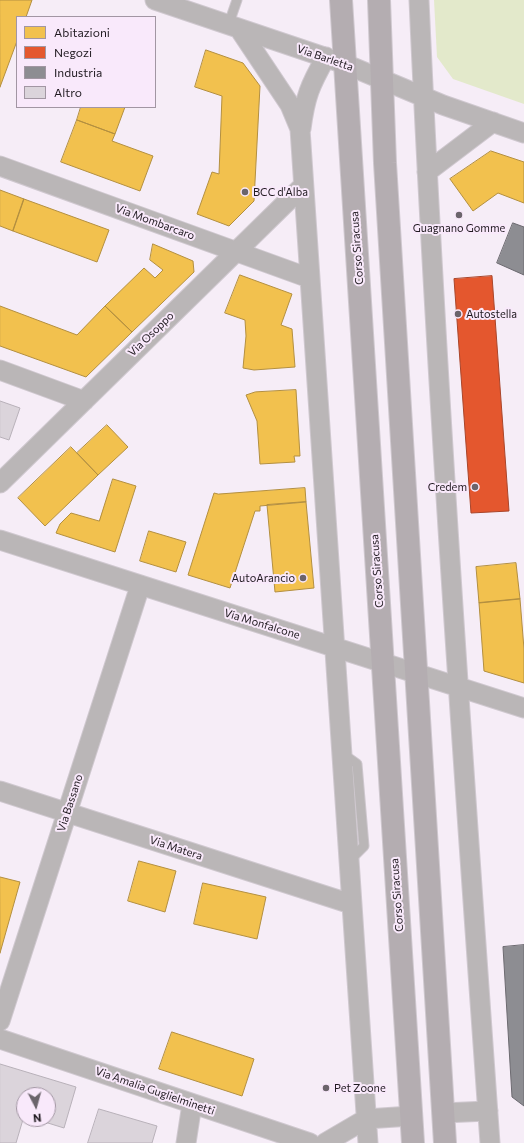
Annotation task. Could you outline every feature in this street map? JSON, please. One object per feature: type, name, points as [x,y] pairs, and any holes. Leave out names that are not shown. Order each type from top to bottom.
[{"type":"main road","name":"Corso Siracusa","points":[[341,0],[335,60],[383,662],[413,1143]]},
{"type":"main road","points":[[379,0],[385,163],[445,1143]]},
{"type":"street","name":"Via Barletta","points":[[155,0],[234,28],[335,60],[383,78],[423,96],[524,133]]},
{"type":"street","points":[[419,0],[427,172],[458,686],[490,1143]]},
{"type":"street","points":[[234,28],[290,105],[300,130]]},
{"type":"street","points":[[335,60],[310,84],[305,101],[300,130],[368,1143]]},
{"type":"street","points":[[427,172],[493,122]]},
{"type":"street","name":"Via Mombarcaro","points":[[0,166],[309,278]]},
{"type":"street","name":"Via Osoppo","points":[[0,483],[303,186]]},
{"type":"street","points":[[0,370],[84,401]]},
{"type":"street","name":"Via Monfalcone","points":[[0,540],[140,586],[335,646],[524,708]]},
{"type":"street","name":"Via Bassano","points":[[0,1021],[140,586]]},
{"type":"street","name":"Via Matera","points":[[0,791],[351,904]]},
{"type":"street","name":"Via Amalia Guglielminetti","points":[[0,1039],[310,1143]]},
{"type":"street","points":[[186,1143],[192,1104]]},
{"type":"street","points":[[443,1113],[488,1111]]},
{"type":"street","points":[[325,1143],[366,1119],[411,1116]]},
{"type":"lane","points":[[234,28],[237,0]]},
{"type":"green space","points":[[434,0],[524,0],[524,104],[453,79],[437,57]]},
{"type":"building: Abitazioni","points":[[0,0],[32,0],[26,16],[16,16],[16,44],[0,87]]},
{"type":"building: Abitazioni","points":[[206,50],[243,63],[260,86],[254,201],[229,226],[197,214],[212,172],[219,174],[222,96],[195,87]]},
{"type":"building: Abitazioni","points":[[81,108],[125,108],[115,134],[77,120]]},
{"type":"building: Abitazioni","points":[[77,120],[115,134],[112,141],[153,156],[140,191],[61,162]]},
{"type":"building: Abitazioni","points":[[491,151],[524,162],[524,203],[498,193],[473,211],[450,179]]},
{"type":"building: Abitazioni","points":[[0,190],[24,199],[13,231],[0,226]]},
{"type":"building: Abitazioni","points":[[24,199],[109,230],[97,262],[13,231]]},
{"type":"building: Abitazioni","points":[[153,244],[193,261],[194,272],[132,332],[105,306],[144,268],[155,278],[163,270],[150,260]]},
{"type":"building: Abitazioni","points":[[240,275],[292,294],[281,325],[292,329],[295,367],[254,370],[243,368],[246,336],[245,320],[225,313]]},
{"type":"building: Abitazioni","points":[[0,306],[77,335],[105,306],[132,332],[86,377],[0,346]]},
{"type":"building: Abitazioni","points":[[296,390],[300,456],[294,456],[295,462],[260,464],[257,421],[246,395],[255,392]]},
{"type":"building: Abitazioni","points":[[107,425],[128,447],[98,475],[77,453]]},
{"type":"building: Abitazioni","points":[[71,447],[98,475],[45,526],[18,498]]},
{"type":"building: Abitazioni","points":[[113,479],[136,486],[115,552],[56,533],[60,524],[71,513],[99,521]]},
{"type":"building: Abitazioni","points":[[305,488],[306,502],[260,506],[260,511],[255,511],[230,588],[188,575],[214,493],[218,494]]},
{"type":"building: Abitazioni","points":[[306,502],[314,588],[275,592],[267,505]]},
{"type":"building: Abitazioni","points":[[149,531],[186,542],[176,572],[140,561]]},
{"type":"building: Abitazioni","points":[[516,563],[520,599],[479,603],[476,567]]},
{"type":"building: Abitazioni","points":[[520,599],[524,649],[524,683],[484,671],[479,603]]},
{"type":"building: Abitazioni","points":[[139,861],[176,871],[165,912],[128,901]]},
{"type":"building: Abitazioni","points":[[0,877],[20,882],[0,953]]},
{"type":"building: Abitazioni","points":[[203,883],[266,897],[257,939],[194,924]]},
{"type":"building: Abitazioni","points":[[172,1032],[254,1059],[242,1096],[159,1069]]},
{"type":"building: Negozi","points":[[492,276],[509,511],[471,513],[454,279]]},
{"type":"building: Industria","points":[[513,223],[524,227],[524,275],[497,263]]},
{"type":"building: Industria","points":[[524,945],[524,1106],[512,1097],[503,947]]},
{"type":"building: Altro","points":[[0,401],[20,408],[9,440],[0,437]]},
{"type":"building: Altro","points":[[0,1064],[76,1087],[64,1128],[56,1126],[56,1087],[16,1087],[16,1127],[21,1127],[16,1143],[0,1143]]},
{"type":"building: Altro","points":[[99,1109],[157,1126],[152,1143],[88,1143]]},
{"type":"place","name":"BCC d'Alba","points":[[245,192]]},
{"type":"place","name":"Guagnano Gomme","points":[[459,215]]},
{"type":"place","name":"Autostella","points":[[458,314]]},
{"type":"place","name":"Credem","points":[[475,487]]},
{"type":"place","name":"AutoArancio","points":[[303,578]]},
{"type":"place","name":"Pet Zoone","points":[[326,1088]]}]
